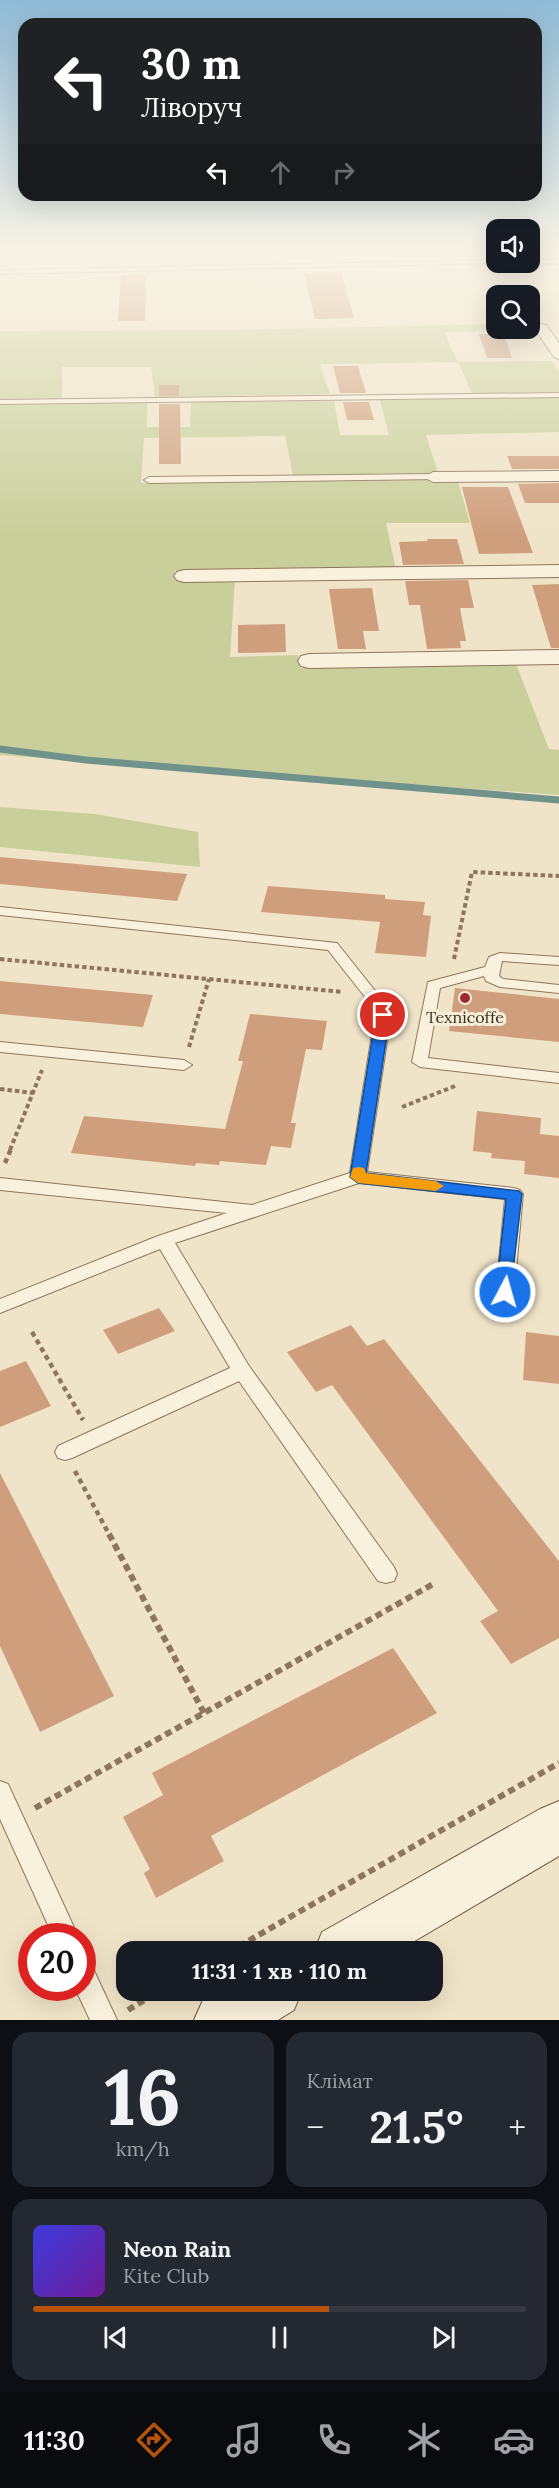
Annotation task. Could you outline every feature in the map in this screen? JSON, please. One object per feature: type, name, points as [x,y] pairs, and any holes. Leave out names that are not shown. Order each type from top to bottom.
[{"type":"main road","points":[[361,1941],[559,1827]]},
{"type":"main road","points":[[223,2020],[255,2001]]},
{"type":"street","points":[[433,477],[559,476]]},
{"type":"street","points":[[184,576],[559,571]]},
{"type":"street","points":[[309,661],[559,657]]},
{"type":"lane","points":[[0,402],[559,395]]},
{"type":"lane","points":[[149,480],[433,477]]},
{"type":"lane","points":[[0,911],[332,946],[371,995],[383,1015],[358,1177]]},
{"type":"lane","points":[[559,961],[508,956],[494,960],[491,978],[500,983],[559,989]]},
{"type":"lane","points":[[492,970],[433,986],[420,1062],[559,1078]]},
{"type":"lane","points":[[0,1047],[184,1065]]},
{"type":"lane","points":[[0,1306],[164,1240],[358,1177],[514,1194],[505,1292]]},
{"type":"lane","points":[[0,1184],[252,1210]]},
{"type":"lane","points":[[164,1240],[242,1371],[386,1575]]},
{"type":"lane","points":[[65,1452],[242,1371]]},
{"type":"lane","points":[[0,1792],[60,1923]]},
{"type":"lane","points":[[96,1994],[112,2017]]},
{"type":"path","points":[[453,963],[472,872],[559,876]]},
{"type":"path","points":[[0,959],[371,995]]},
{"type":"path","points":[[184,1065],[209,979]]},
{"type":"path","points":[[402,1107],[495,1071]]},
{"type":"path","points":[[0,1089],[33,1093],[4,1165]]},
{"type":"path","points":[[32,1332],[94,1439]]},
{"type":"path","points":[[65,1452],[204,1713]]},
{"type":"path","points":[[13,1821],[435,1583]]},
{"type":"path","points":[[248,1941],[559,1762]]},
{"type":"path","points":[[112,2017],[141,2001]]},
{"type":"green space","points":[[0,346],[451,346],[458,362],[320,364],[330,394],[155,397],[151,367],[62,367],[62,398],[0,399]]},
{"type":"green space","points":[[552,361],[559,371],[559,393],[472,393],[458,362]]},
{"type":"green space","points":[[559,397],[559,432],[426,435],[438,473],[293,475],[285,436],[144,438],[141,483],[446,479],[458,482],[470,523],[386,523],[396,570],[175,571],[175,580],[235,580],[230,657],[298,655],[300,668],[516,664],[549,749],[559,750],[559,795],[0,755],[0,405],[147,403],[147,427],[190,427],[191,402],[334,401],[340,435],[389,435],[380,400]]},
{"type":"green space","points":[[0,807],[95,814],[198,832],[200,867],[0,847]]},
{"type":"building","points":[[483,346],[508,346],[512,358],[487,358]]},
{"type":"building","points":[[333,366],[358,366],[366,393],[340,393]]},
{"type":"building","points":[[159,385],[179,385],[179,396],[159,396]]},
{"type":"building","points":[[343,402],[369,402],[374,420],[347,420]]},
{"type":"building","points":[[159,404],[180,404],[181,464],[159,464]]},
{"type":"building","points":[[507,456],[559,456],[559,469],[512,469]]},
{"type":"building","points":[[559,483],[559,503],[525,503],[518,484]]},
{"type":"building","points":[[462,487],[508,487],[533,553],[479,554]]},
{"type":"building","points":[[427,539],[457,539],[464,564],[403,565],[399,542],[428,541]]},
{"type":"building","points":[[468,580],[474,608],[460,608],[466,641],[460,641],[461,648],[427,649],[420,605],[409,605],[405,581]]},
{"type":"building","points":[[559,584],[559,648],[551,648],[532,585]]},
{"type":"building","points":[[372,588],[379,631],[363,631],[366,649],[338,649],[329,589]]},
{"type":"building","points":[[285,624],[286,652],[238,653],[238,625]]},
{"type":"building","points":[[0,857],[187,874],[177,901],[0,884]]},
{"type":"building","points":[[268,886],[385,895],[385,899],[425,902],[423,915],[431,916],[426,957],[375,953],[380,922],[261,912]]},
{"type":"building","points":[[0,981],[153,995],[143,1027],[0,1014]]},
{"type":"building","points":[[455,988],[559,999],[559,1042],[449,1031]]},
{"type":"building","points":[[250,1014],[327,1021],[322,1050],[306,1049],[291,1123],[296,1123],[291,1148],[271,1146],[266,1165],[220,1161],[219,1165],[196,1163],[195,1166],[71,1153],[84,1116],[225,1129],[243,1061],[238,1061]]},
{"type":"building","points":[[477,1111],[541,1118],[540,1134],[559,1136],[559,1178],[524,1174],[525,1161],[491,1158],[492,1153],[473,1151]]},
{"type":"building","points":[[159,1308],[175,1331],[118,1354],[103,1330]]},
{"type":"building","points":[[351,1325],[367,1346],[384,1339],[559,1561],[559,1638],[511,1664],[480,1621],[498,1611],[332,1385],[316,1392],[287,1352]]},
{"type":"building","points":[[526,1332],[559,1336],[559,1384],[523,1380]]},
{"type":"building","points":[[26,1361],[51,1406],[0,1427],[0,1371]]},
{"type":"building","points":[[0,1473],[114,1696],[40,1732],[0,1646]]},
{"type":"building","points":[[393,1648],[437,1713],[211,1836],[224,1861],[156,1898],[144,1873],[150,1869],[123,1817],[163,1795],[152,1773]]},
{"type":"waterway","points":[[0,749],[86,760],[559,800]]},
{"type":"slow traffic","points":[[359,1172],[358,1177],[436,1186]]},
{"type":"place","name":"Texnicoffe","points":[[465,998]]},
{"type":"route","points":[[383,1015],[358,1177],[514,1194],[505,1292]]}]
